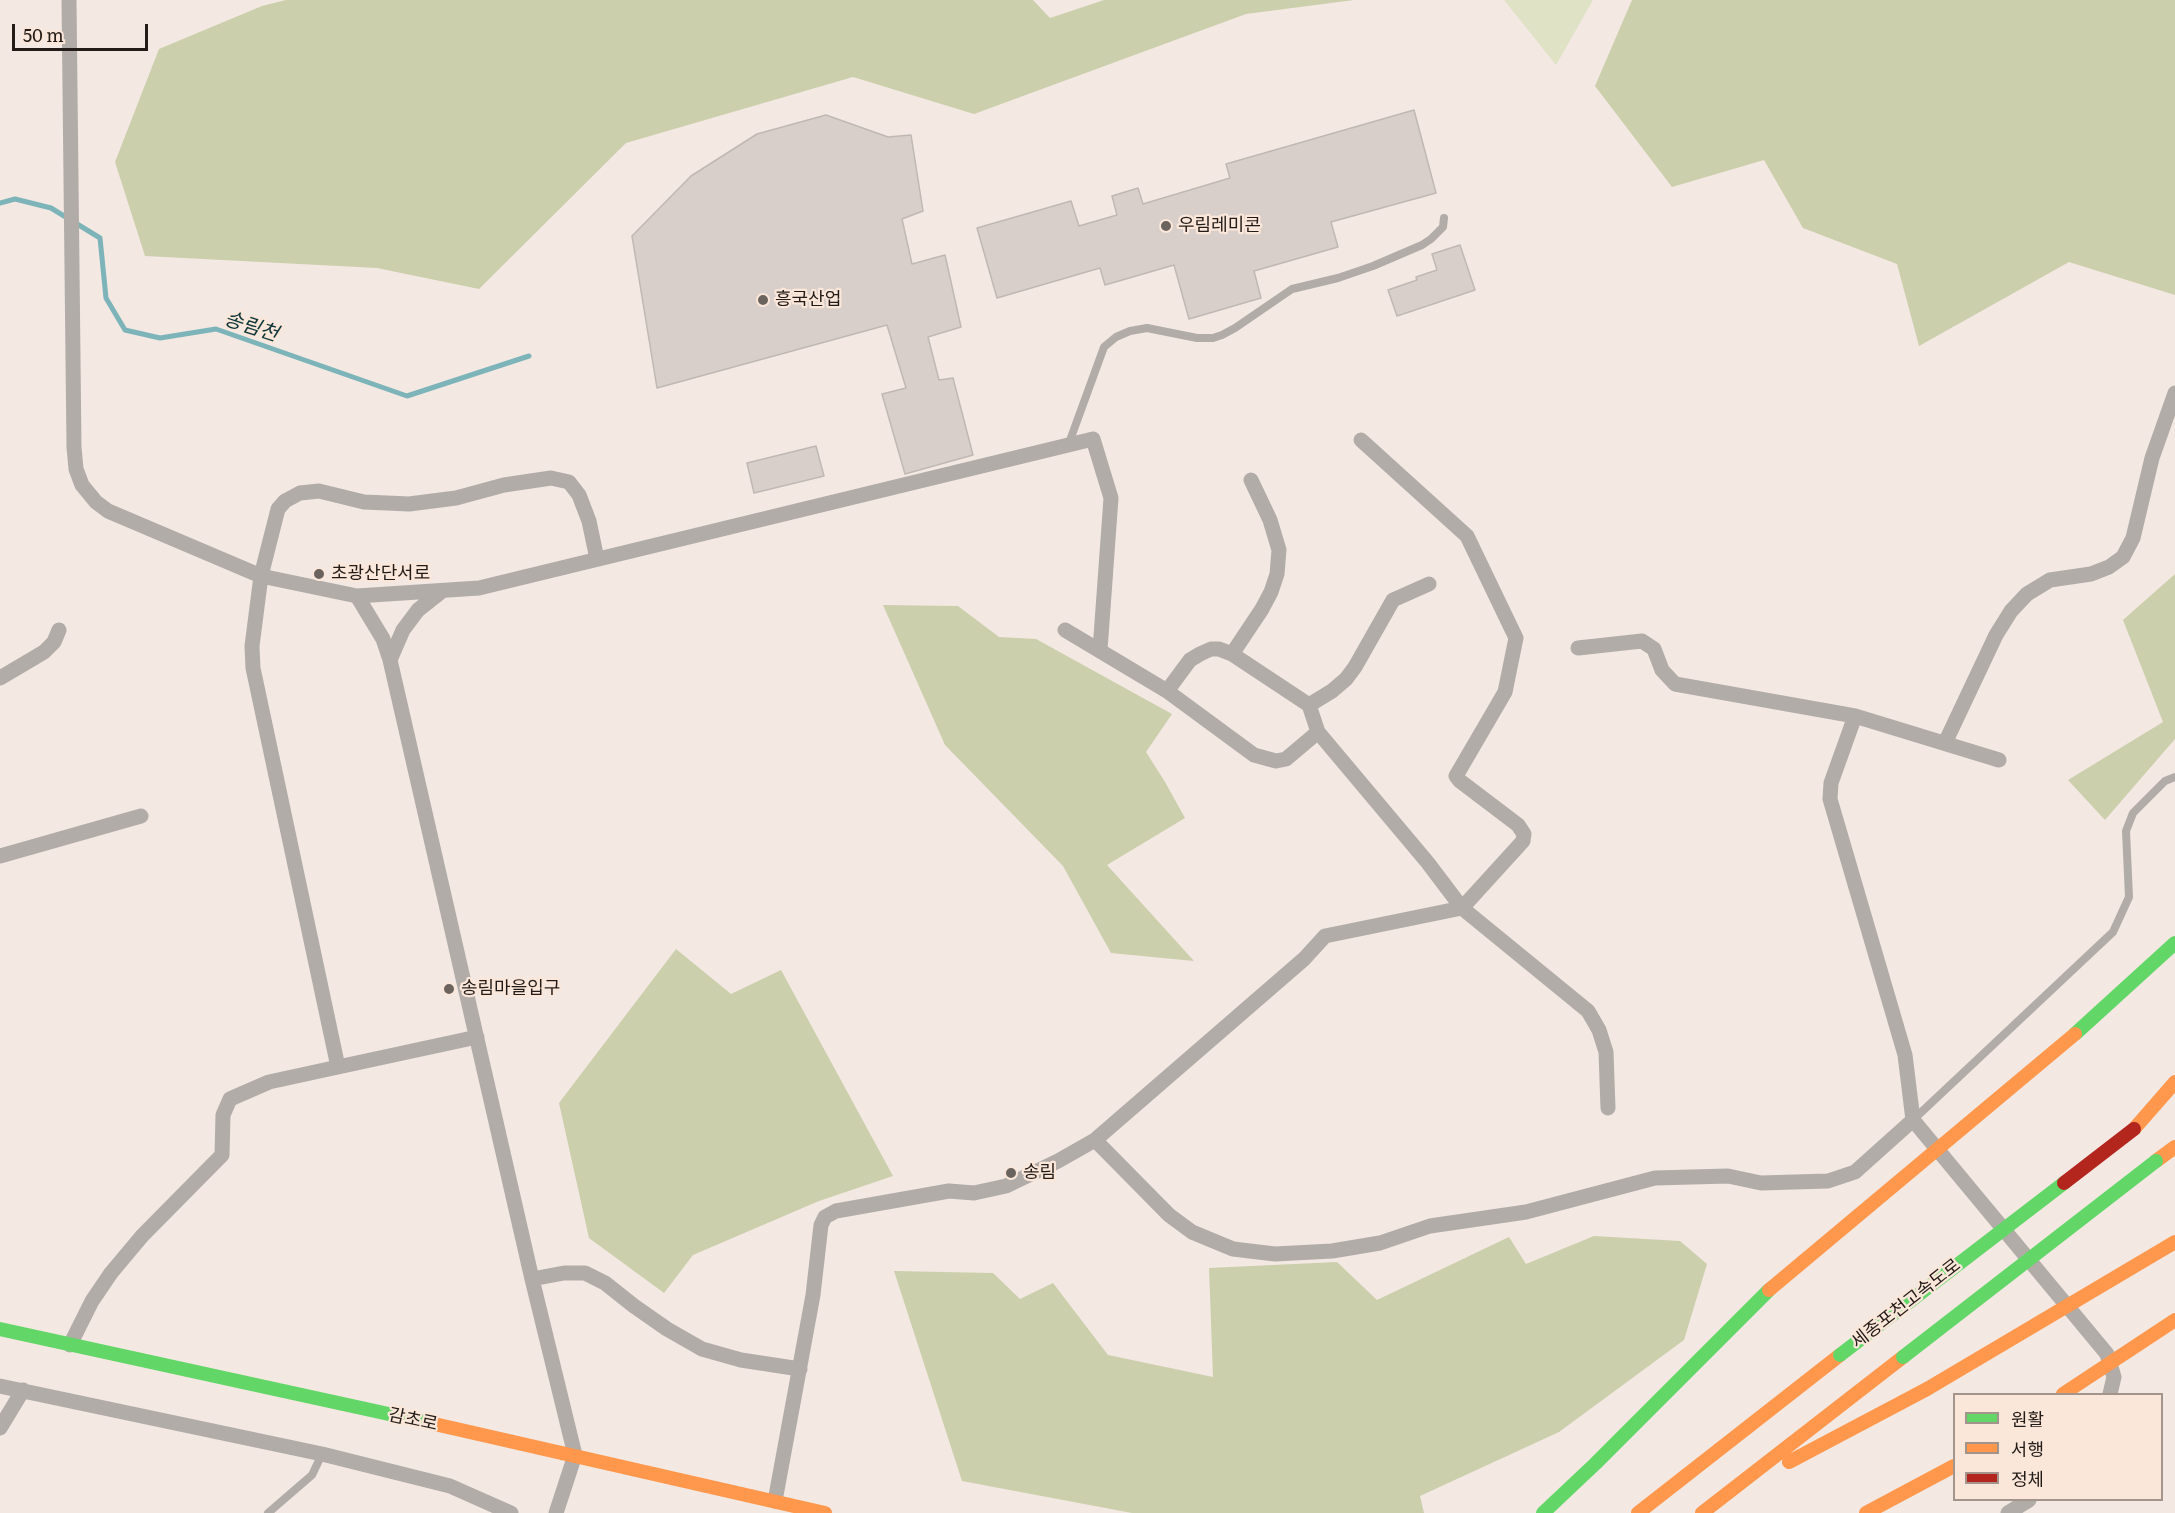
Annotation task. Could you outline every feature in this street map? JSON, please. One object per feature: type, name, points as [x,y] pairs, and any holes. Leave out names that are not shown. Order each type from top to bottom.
[{"type":"main road","points":[[2075,1034],[2175,943]]},
{"type":"main road","points":[[1543,1513],[1769,1290],[2175,953]]},
{"type":"main road","points":[[2133,1129],[2175,1082]]},
{"type":"main road","name":"세종포천고속도로","points":[[1638,1513],[2175,1096]]},
{"type":"main road","points":[[1702,1513],[2175,1147]]},
{"type":"main road","points":[[1721,1498],[1928,1389],[2175,1242]]},
{"type":"main road","points":[[2066,1393],[2175,1320]]},
{"type":"main road","name":"감초로","points":[[0,1329],[575,1455],[825,1513]]},
{"type":"main road","points":[[1866,1513],[1953,1467]]},
{"type":"street","points":[[69,0],[74,447],[76,469],[82,485],[96,502],[108,511],[261,576],[357,596],[442,591],[479,588],[1093,439],[1111,498],[1100,650]]},
{"type":"street","points":[[1945,743],[1996,635],[2011,610],[2027,594],[2050,580],[2091,574],[2109,567],[2123,557],[2133,538],[2152,458],[2175,393]]},
{"type":"street","points":[[775,1501],[813,1295],[821,1225],[825,1217],[837,1211],[949,1191],[974,1193],[1006,1186],[1058,1161],[1095,1140],[1304,959],[1325,936],[1462,908],[1521,844],[1524,837],[1518,825],[1460,782],[1456,776],[1505,692],[1516,638],[1467,536],[1360,440]]},
{"type":"street","points":[[338,1066],[253,668],[252,646],[261,576],[278,509],[285,501],[300,493],[319,491],[364,502],[409,504],[456,498],[504,485],[543,478],[569,482],[579,495],[589,521],[597,559]]},
{"type":"street","points":[[1232,654],[1262,609],[1277,574],[1279,550],[1270,520],[1251,480]]},
{"type":"street","points":[[1309,705],[1332,692],[1346,679],[1393,600],[1429,584]]},
{"type":"street","points":[[390,660],[403,630],[418,610],[442,591]]},
{"type":"street","points":[[357,596],[383,639],[390,660],[532,1279],[575,1455],[556,1513]]},
{"type":"street","points":[[0,678],[44,652],[54,642],[59,630]]},
{"type":"street","points":[[1065,630],[1167,691],[1254,755],[1276,761],[1286,759],[1318,732]]},
{"type":"street","points":[[1578,648],[1642,641],[1654,649],[1662,670],[1675,684],[1855,716],[1999,760]]},
{"type":"street","points":[[1167,691],[1190,660],[1211,649],[1219,649],[1232,654],[1309,705],[1318,732],[1462,908],[1588,1011],[1599,1030],[1606,1052],[1608,1108]]},
{"type":"street","points":[[1855,716],[1832,783],[1830,799],[1905,1055],[1913,1120],[2107,1354],[2114,1377],[2110,1393]]},
{"type":"street","points":[[0,856],[141,816]]},
{"type":"street","points":[[70,1345],[92,1301],[111,1273],[142,1236],[222,1155],[223,1115],[230,1099],[269,1082],[477,1037]]},
{"type":"street","points":[[1095,1140],[1169,1215],[1192,1232],[1233,1249],[1275,1254],[1332,1251],[1380,1243],[1430,1226],[1526,1212],[1655,1178],[1728,1176],[1761,1183],[1828,1181],[1855,1172],[1913,1120]]},
{"type":"street","points":[[532,1279],[564,1273],[585,1273],[605,1283],[667,1329],[702,1349],[741,1360],[800,1369]]},
{"type":"street","points":[[0,1386],[322,1454],[450,1486],[511,1513]]},
{"type":"street","points":[[0,1428],[23,1390]]},
{"type":"street","points":[[2008,1513],[2027,1501]]},
{"type":"lane","points":[[1069,443],[1104,347],[1116,338],[1130,331],[1147,328],[1197,338],[1213,338],[1235,328],[1292,290],[1373,266],[1422,245],[1443,227],[1444,218]]},
{"type":"lane","points":[[1913,1120],[2113,932],[2129,897],[2126,831],[2133,813],[2165,781],[2175,777]]},
{"type":"lane","points":[[268,1513],[312,1475],[322,1454]]},
{"type":"green space","points":[[286,0],[1033,0],[1050,18],[1104,0],[1354,0],[1246,14],[974,114],[853,77],[626,143],[479,289],[377,268],[145,256],[115,162],[159,49],[262,6]]},
{"type":"green space","points":[[1504,0],[1593,0],[1556,65]]},
{"type":"green space","points":[[1632,0],[2175,0],[2175,295],[2069,262],[1919,346],[1897,264],[1803,228],[1764,160],[1672,187],[1595,86]]},
{"type":"green space","points":[[2175,574],[2175,739],[2105,820],[2068,780],[2163,722],[2123,620]]},
{"type":"green space","points":[[883,605],[958,606],[999,637],[1036,639],[1172,714],[1146,752],[1185,818],[1107,865],[1194,961],[1111,953],[1063,866],[945,745]]},
{"type":"green space","points":[[676,949],[731,994],[781,970],[893,1176],[819,1201],[693,1255],[664,1293],[589,1238],[559,1103]]},
{"type":"green space","points":[[1594,1236],[1680,1241],[1707,1264],[1684,1340],[1559,1432],[1420,1496],[1424,1513],[1132,1513],[962,1481],[894,1271],[993,1273],[1020,1299],[1053,1283],[1108,1355],[1213,1377],[1209,1268],[1337,1262],[1377,1300],[1509,1237],[1526,1264]]},
{"type":"building","points":[[1414,110],[1436,193],[1331,222],[1338,247],[1254,271],[1261,298],[1189,319],[1174,265],[1105,285],[1100,268],[997,298],[977,228],[1071,201],[1079,226],[1117,215],[1112,196],[1138,188],[1143,204],[1230,178],[1226,164]]},
{"type":"building","points":[[826,115],[888,137],[911,135],[923,211],[902,219],[912,264],[945,255],[961,327],[928,337],[939,380],[953,378],[973,455],[905,474],[882,394],[906,388],[887,325],[657,388],[632,236],[691,176],[757,134]]},
{"type":"building","points":[[1460,245],[1475,290],[1397,316],[1388,290],[1437,270],[1432,254]]},
{"type":"building","points":[[816,446],[824,476],[754,493],[747,463]]},
{"type":"waterway","name":"송림천","points":[[0,203],[15,199],[51,208],[100,238],[106,298],[125,330],[160,338],[216,329],[407,396],[529,356]]},
{"type":"traffic: fast","points":[[2075,1034],[2175,943]]},
{"type":"traffic: fast","points":[[1903,1357],[2156,1161]]},
{"type":"traffic: fast","points":[[1840,1355],[2064,1183]]},
{"type":"traffic: fast","points":[[1543,1513],[1769,1290]]},
{"type":"traffic: fast","points":[[0,1329],[430,1423]]},
{"type":"traffic: slow","points":[[1769,1290],[2075,1034]]},
{"type":"traffic: slow","points":[[2134,1129],[2175,1082]]},
{"type":"traffic: slow","points":[[2156,1161],[2175,1147]]},
{"type":"traffic: slow","points":[[1927,1389],[2175,1242]]},
{"type":"traffic: slow","points":[[2065,1393],[2175,1320]]},
{"type":"traffic: slow","points":[[1638,1513],[1840,1355]]},
{"type":"traffic: slow","points":[[1702,1513],[1903,1357]]},
{"type":"traffic: slow","points":[[1789,1462],[1927,1389]]},
{"type":"traffic: slow","points":[[430,1423],[825,1513]]},
{"type":"traffic: slow","points":[[1866,1513],[1953,1467]]},
{"type":"traffic: jam","points":[[2064,1183],[2134,1129]]},
{"type":"place","name":"우림레미콘","points":[[1166,226]]},
{"type":"place","name":"흥국산업","points":[[763,300]]},
{"type":"place","name":"초광산단서로","points":[[319,574]]},
{"type":"place","name":"송림마을입구","points":[[449,989]]},
{"type":"place","name":"송림","points":[[1011,1173]]}]
